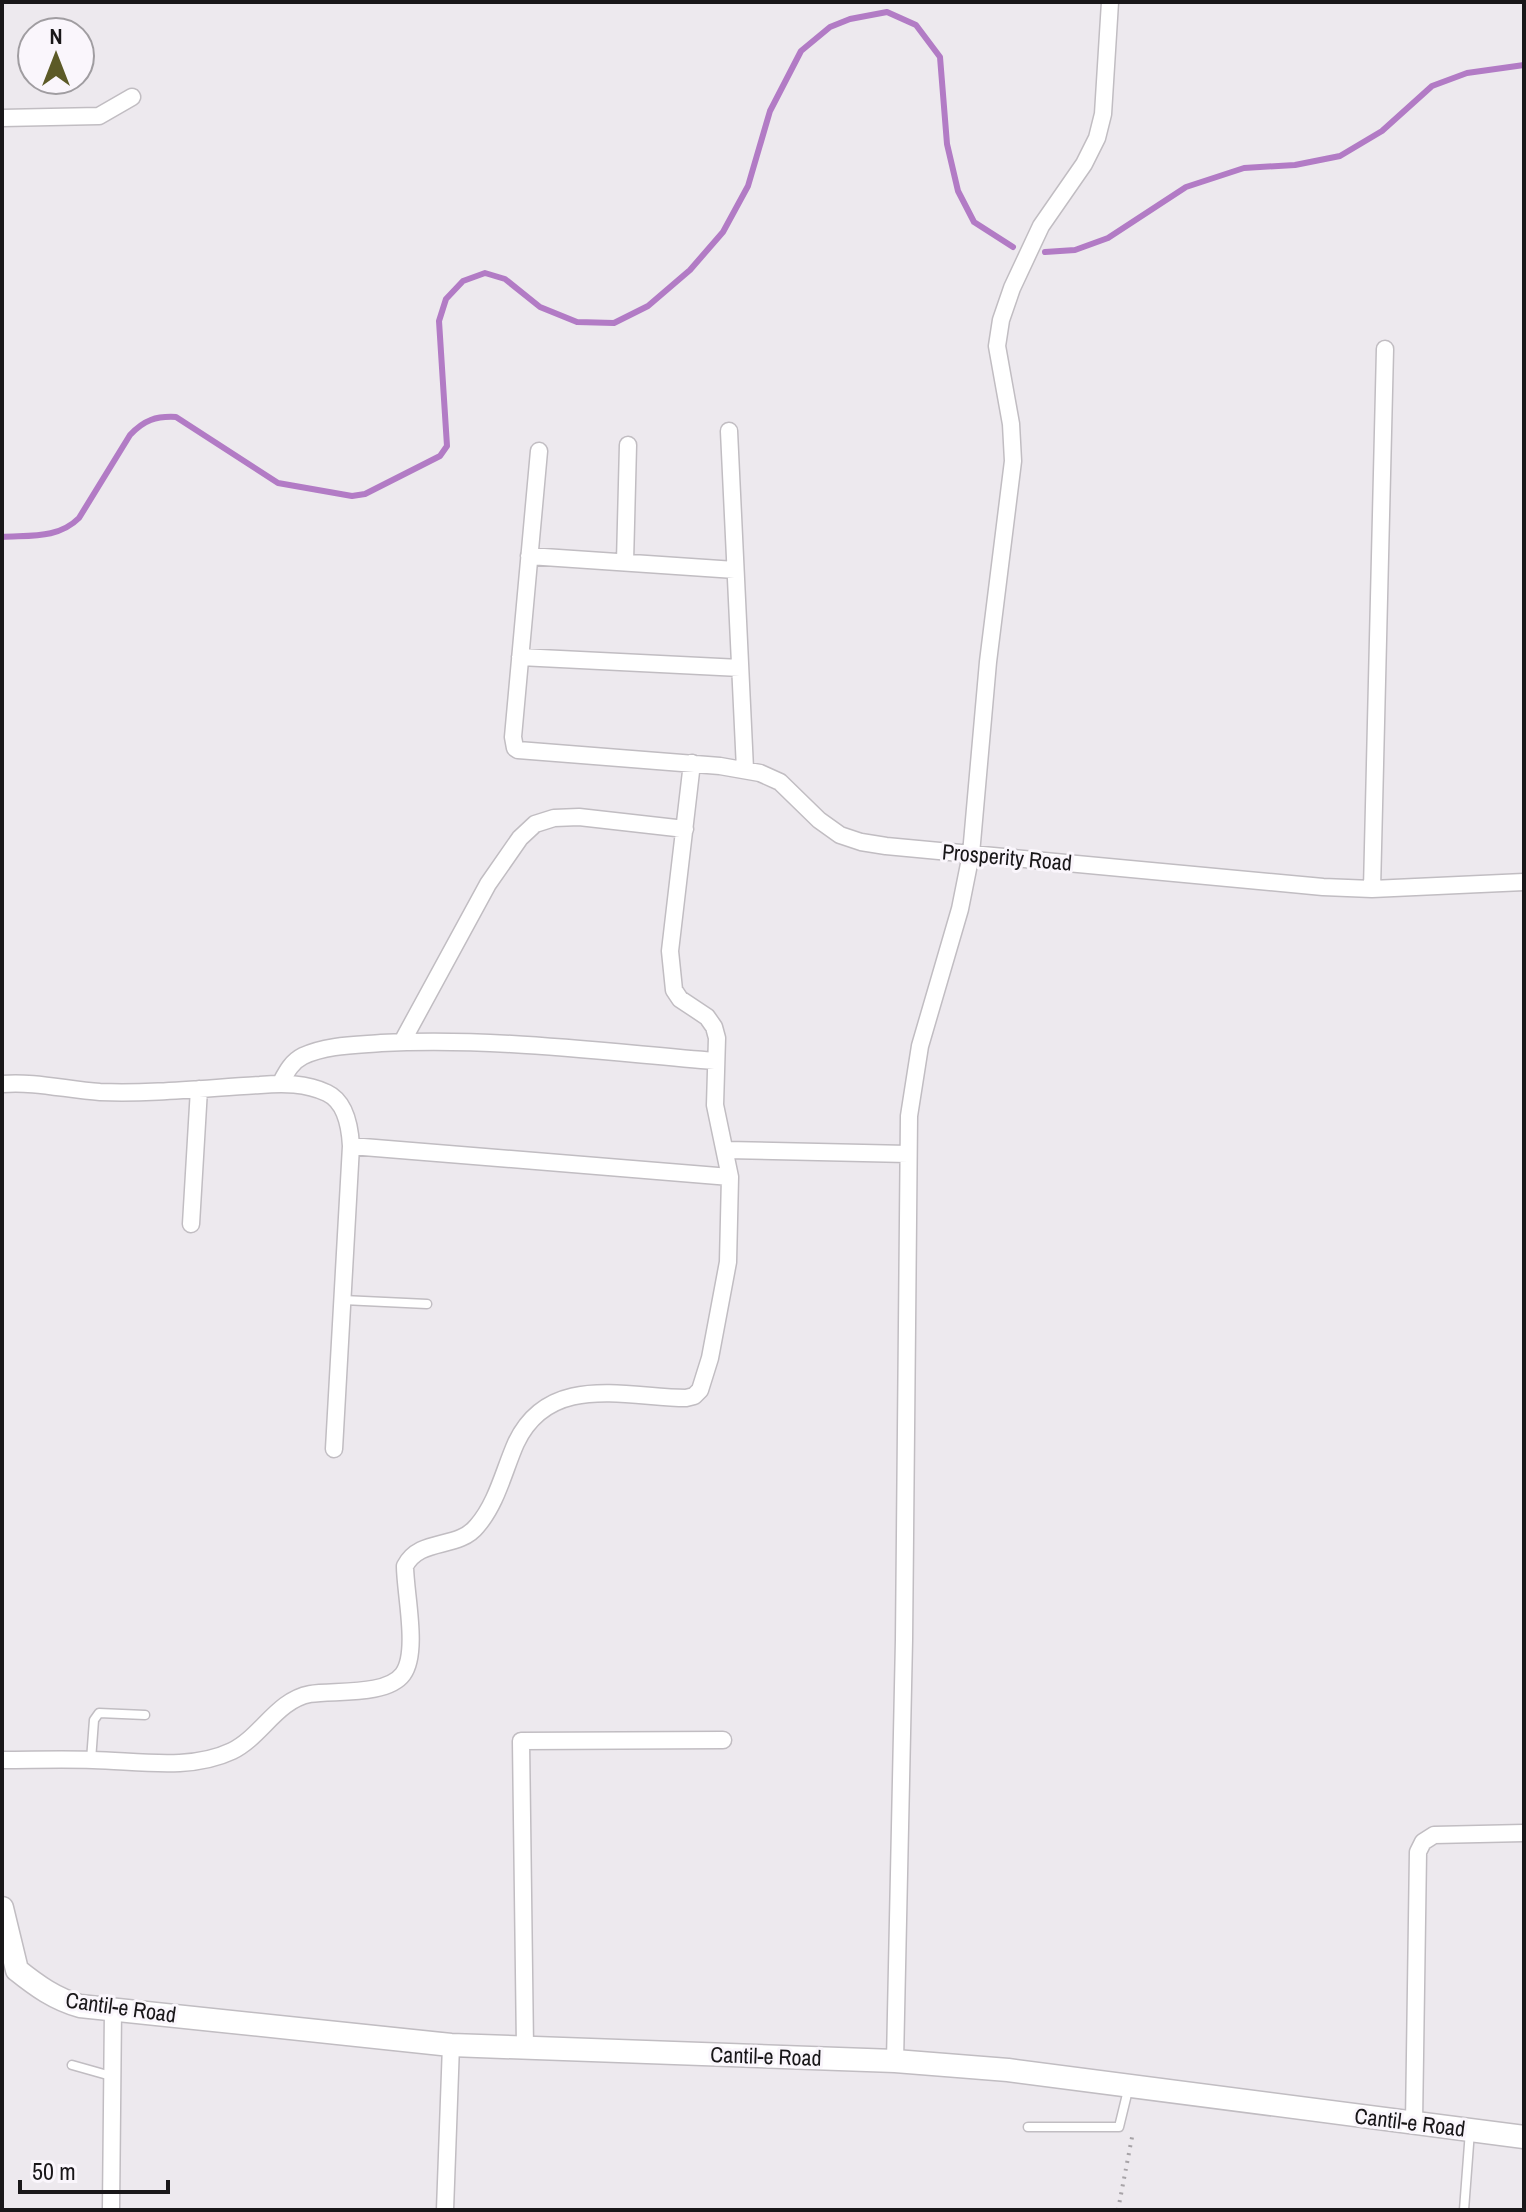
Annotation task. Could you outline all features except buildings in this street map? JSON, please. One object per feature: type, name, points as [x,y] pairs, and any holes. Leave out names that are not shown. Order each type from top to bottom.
[{"type":"street","points":[[895,2061],[904,1640],[909,1116],[920,1046],[960,909],[971,854],[988,662],[1013,461],[1011,424],[997,346],[1001,320],[1012,288],[1041,226],[1084,164],[1097,138],[1103,114],[1110,2]]},
{"type":"street","points":[[2,118],[99,116],[132,97]]},
{"type":"street","points":[[1372,889],[1385,349]]},
{"type":"street","points":[[729,431],[745,769]]},
{"type":"street","points":[[625,562],[628,445]]},
{"type":"street","points":[[539,451],[520,657],[740,668]]},
{"type":"street","points":[[529,556],[735,570]]},
{"type":"street","name":"Prosperity Road","points":[[520,657],[513,737],[515,748],[745,769],[780,782],[819,820],[840,835],[861,842],[1252,882],[1372,889],[1524,882]]},
{"type":"street","points":[[2,1760],[197,1761],[233,1751],[291,1701],[308,1694],[370,1689],[399,1679],[409,1661],[405,1566],[418,1551],[465,1538],[476,1528],[489,1510],[518,1440],[533,1417],[556,1400],[584,1393],[686,1398],[700,1390],[710,1358],[728,1262],[730,1177],[715,1105],[717,1038],[714,1027],[707,1017],[680,999],[671,981],[670,951],[692,763]]},
{"type":"street","points":[[402,1042],[488,884],[520,838],[535,824],[554,818],[579,817],[685,829]]},
{"type":"street","points":[[280,1084],[288,1068],[302,1057],[355,1045],[402,1042],[491,1043],[715,1061]]},
{"type":"street","points":[[2,1084],[102,1092],[280,1084],[315,1088],[331,1094],[346,1117],[351,1146],[334,1449]]},
{"type":"street","points":[[191,1224],[199,1089]]},
{"type":"street","points":[[351,1146],[730,1177]]},
{"type":"street","points":[[726,1150],[908,1154]]},
{"type":"street","points":[[525,2048],[521,1741],[723,1740]]},
{"type":"street","points":[[1414,2123],[1418,1852],[1423,1842],[1434,1835],[1524,1833]]},
{"type":"street","points":[[2,1908],[9,1970]]},
{"type":"street","name":"Cantil-e Road","points":[[9,1970],[60,2000],[80,2006],[451,2045],[895,2061],[1008,2070],[1524,2137]]},
{"type":"street","points":[[111,2210],[113,2009]]},
{"type":"street","points":[[445,2210],[451,2045]]},
{"type":"lane","points":[[343,1300],[427,1304]]},
{"type":"lane","points":[[91,1760],[94,1720],[99,1713],[145,1715]]},
{"type":"lane","points":[[72,2065],[111,2076]]},
{"type":"lane","points":[[1028,2127],[1119,2127],[1135,2086]]},
{"type":"lane","points":[[1464,2210],[1470,2130]]},
{"type":"path","points":[[1118,2210],[1135,2086]]},
{"type":"waterway","points":[[2,537],[43,535],[71,525],[79,518],[130,435],[145,422],[156,418],[176,417],[278,483],[352,496],[365,494],[440,456],[447,446],[439,321],[446,299],[463,281],[485,273],[505,279],[540,307],[577,322],[614,323],[648,306],[690,270],[723,232],[748,186],[770,111],[801,51],[830,27],[850,19],[887,12],[916,25],[940,57],[947,144],[958,191],[974,222],[1013,247]]},
{"type":"waterway","points":[[1045,252],[1075,250],[1108,238],[1186,187],[1244,168],[1295,165],[1340,156],[1382,131],[1432,86],[1467,73],[1524,65]]}]
